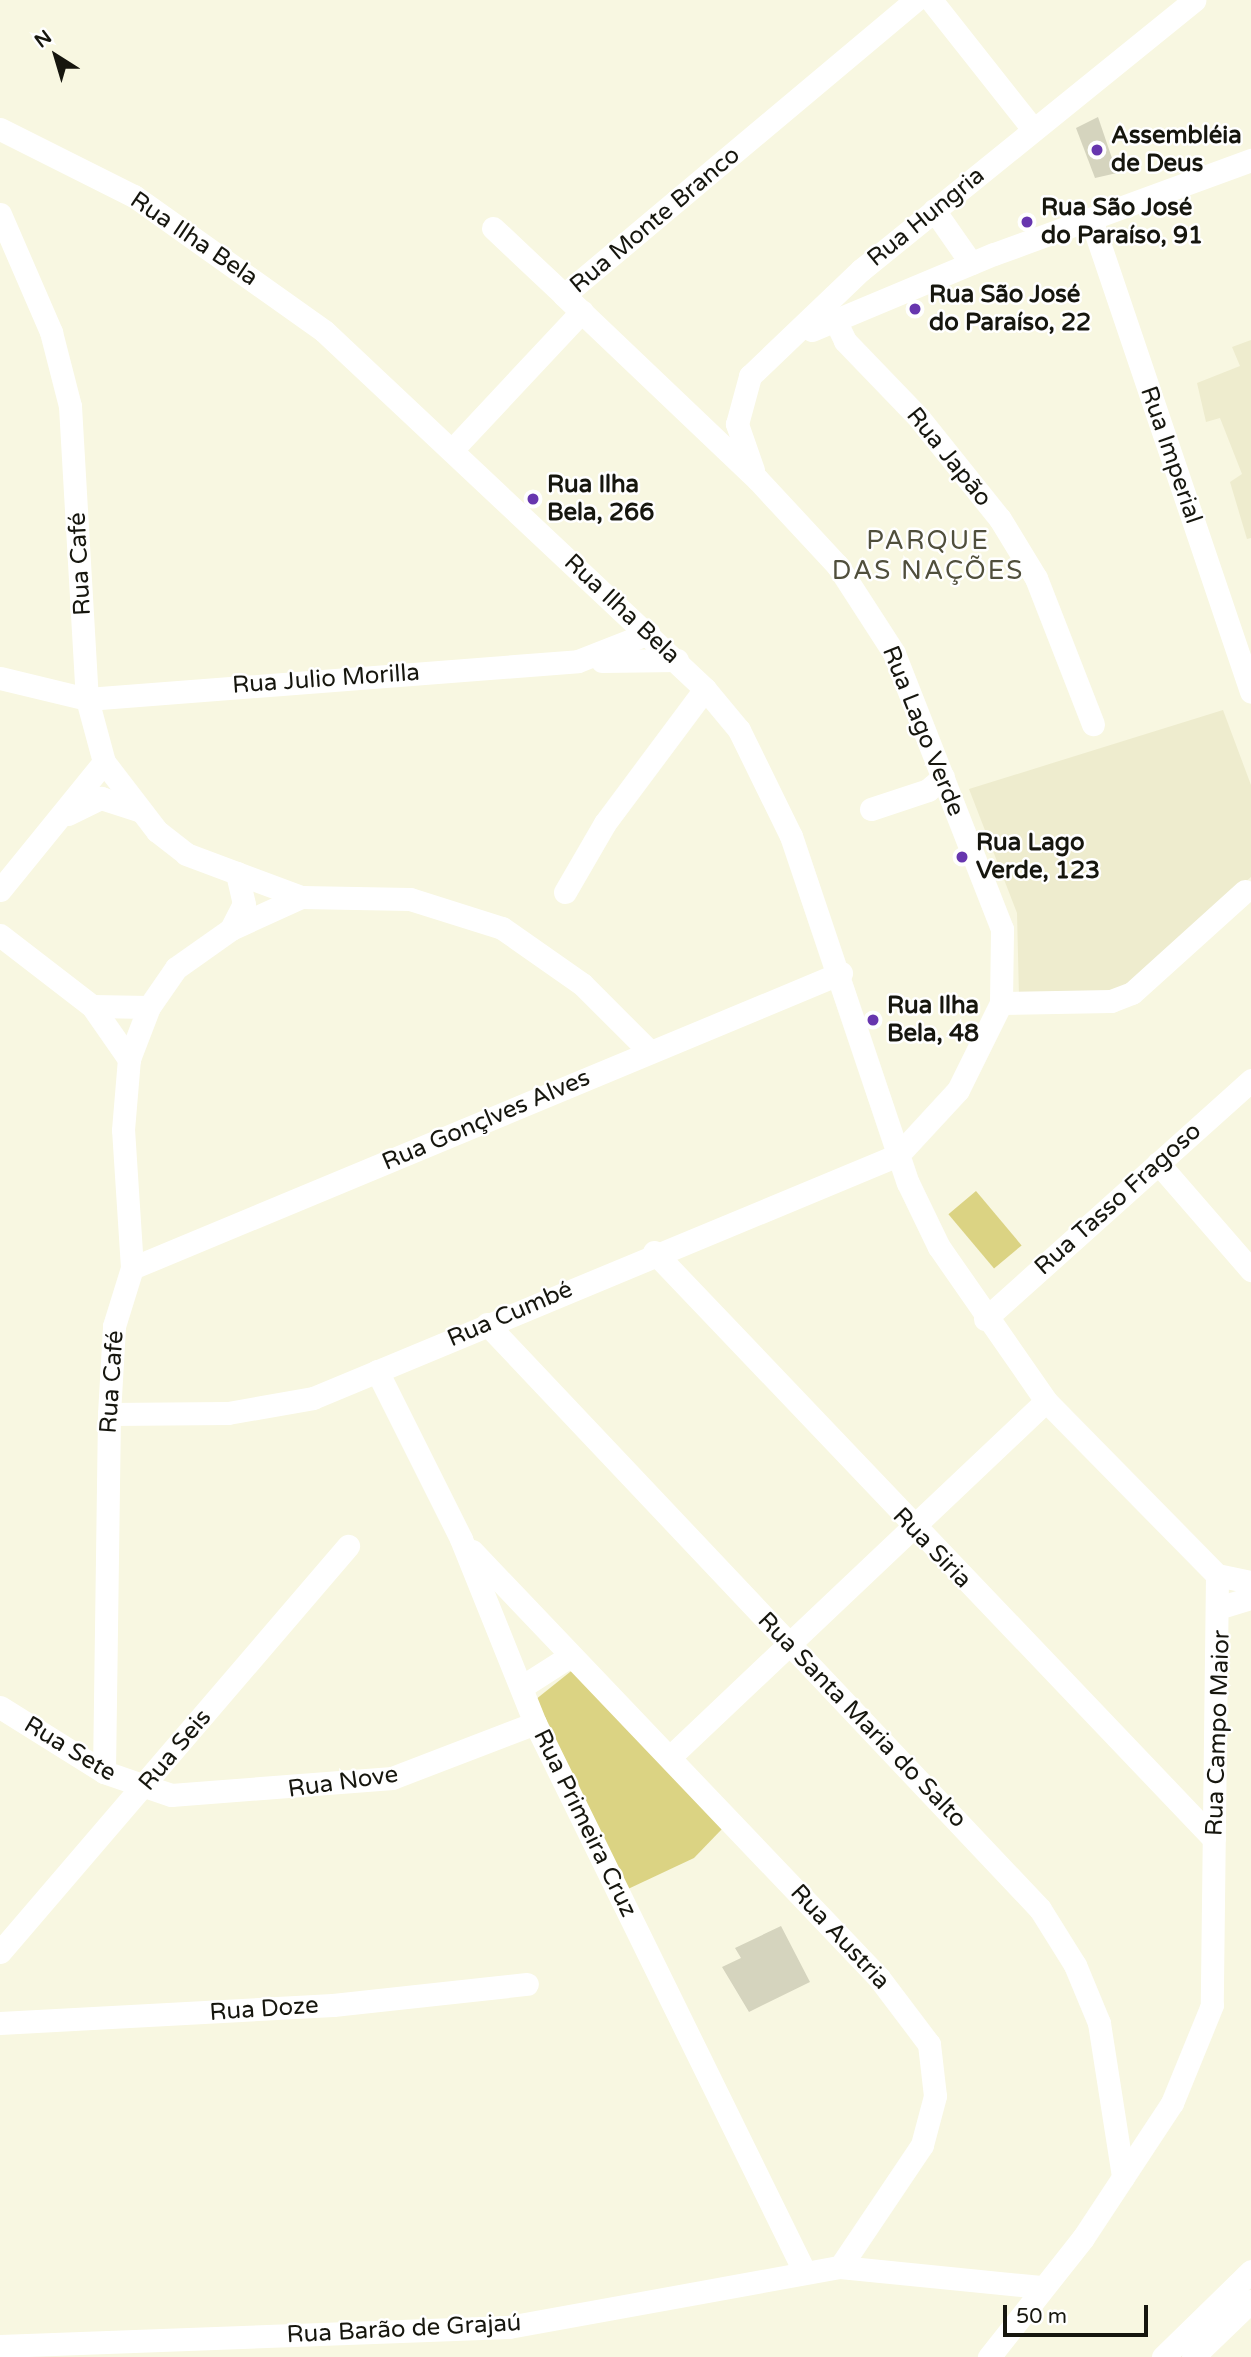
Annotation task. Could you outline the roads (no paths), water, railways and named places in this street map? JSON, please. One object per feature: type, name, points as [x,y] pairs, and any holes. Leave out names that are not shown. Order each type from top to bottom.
[{"type":"street","name":"Rua Monte Branco","points":[[757,479],[564,295],[915,0]]},
{"type":"street","points":[[931,0],[1033,129]]},
{"type":"street","name":"Rua Hungria","points":[[757,479],[741,446],[740,397],[750,376],[934,210],[1195,0]]},
{"type":"street","name":"Rua Ilha Bela","points":[[0,129],[134,196],[324,331],[649,633],[705,689],[766,777],[841,973],[898,1155]]},
{"type":"street","points":[[787,344],[834,318],[971,263],[1251,160]]},
{"type":"street","points":[[934,210],[971,263]]},
{"type":"street","name":"Rua Café","points":[[0,214],[51,332],[70,406],[87,699],[104,762]]},
{"type":"street","name":"Rua Imperial","points":[[1091,219],[1251,692]]},
{"type":"street","points":[[493,228],[564,295]]},
{"type":"street","points":[[452,450],[582,312]]},
{"type":"street","name":"Rua Japão","points":[[834,318],[845,341],[919,418],[1000,519],[1036,578],[1093,724]]},
{"type":"street","name":"Rua Lago Verde","points":[[757,479],[869,611],[894,653],[1002,929],[1001,1003],[958,1090],[898,1155]]},
{"type":"street","name":"Rua Julio Morilla","points":[[0,678],[87,699],[578,661],[649,633]]},
{"type":"street","points":[[578,661],[677,660]]},
{"type":"street","points":[[565,892],[605,823],[705,689]]},
{"type":"street","points":[[1,892],[104,762],[142,811],[186,853],[301,897],[410,899],[502,928],[582,985],[649,1051]]},
{"type":"street","points":[[871,809],[928,790],[943,777]]},
{"type":"street","points":[[63,816],[101,798],[142,811]]},
{"type":"street","points":[[231,929],[244,904],[237,873]]},
{"type":"street","points":[[1001,1003],[1111,1002],[1132,993],[1245,891]]},
{"type":"street","name":"Rua Café","points":[[103,1772],[109,1414],[114,1325],[132,1268],[123,1130],[129,1059],[149,1007],[176,968],[231,929],[301,897]]},
{"type":"street","points":[[2,931],[92,1006],[129,1059]]},
{"type":"street","name":"Rua Gonçlves Alves","points":[[132,1268],[841,973]]},
{"type":"street","points":[[92,1006],[149,1007]]},
{"type":"street","name":"Rua Tasso Fragoso","points":[[985,1319],[1251,1080]]},
{"type":"street","points":[[898,1155],[939,1247],[985,1319],[1046,1401],[1217,1575],[1251,1582]]},
{"type":"street","name":"Rua Cumbé","points":[[109,1414],[273,1409],[377,1371],[654,1252],[898,1155]]},
{"type":"street","points":[[1158,1163],[1251,1270]]},
{"type":"street","name":"Rua Siria","points":[[654,1252],[913,1528],[1214,1839]]},
{"type":"street","name":"Rua Santa Maria do Salto","points":[[486,1324],[1016,1881],[1075,1965],[1099,2022],[1123,2178]]},
{"type":"street","name":"Rua Primeira Cruz","points":[[377,1371],[461,1539],[523,1686],[535,1723],[804,2271]]},
{"type":"street","points":[[671,1756],[1046,1401]]},
{"type":"street","name":"Rua Austria","points":[[461,1539],[570,1656],[671,1756],[879,1978],[929,2045],[935,2096],[922,2145],[839,2267]]},
{"type":"street","name":"Rua Seis","points":[[0,1952],[348,1546]]},
{"type":"street","name":"Rua Campo Maior","points":[[989,2357],[1123,2178],[1172,2103],[1212,2006],[1221,1607],[1217,1575]]},
{"type":"street","points":[[1221,1607],[1251,1598]]},
{"type":"street","points":[[523,1686],[570,1656]]},
{"type":"street","name":"Rua Sete","points":[[0,1707],[103,1772],[141,1790]]},
{"type":"street","name":"Rua Nove","points":[[141,1790],[242,1793],[391,1778],[535,1723]]},
{"type":"street","name":"Rua Doze","points":[[0,2023],[333,2005],[527,1984]]},
{"type":"street","name":"Rua Barão de Grajaú","points":[[0,2346],[509,2326],[804,2271],[839,2267],[1041,2287]]},
{"type":"street","points":[[1163,2357],[1251,2271]]},
{"type":"street","points":[[1193,2357],[1251,2301]]},
{"type":"place","name":"Assembléia de Deus","points":[[1097,150]]},
{"type":"place","name":"Rua São José do Paraíso, 91","points":[[1027,222]]},
{"type":"place","name":"Rua São José do Paraíso, 22","points":[[915,309]]},
{"type":"place","name":"Rua Ilha Bela, 266","points":[[533,499]]},
{"type":"place","name":"Rua Lago Verde, 123","points":[[962,857]]},
{"type":"place","name":"Rua Ilha Bela, 48","points":[[873,1020]]},
{"type":"district","name":"PARQUE DAS NAÇÕES","points":[[928,556]]}]
